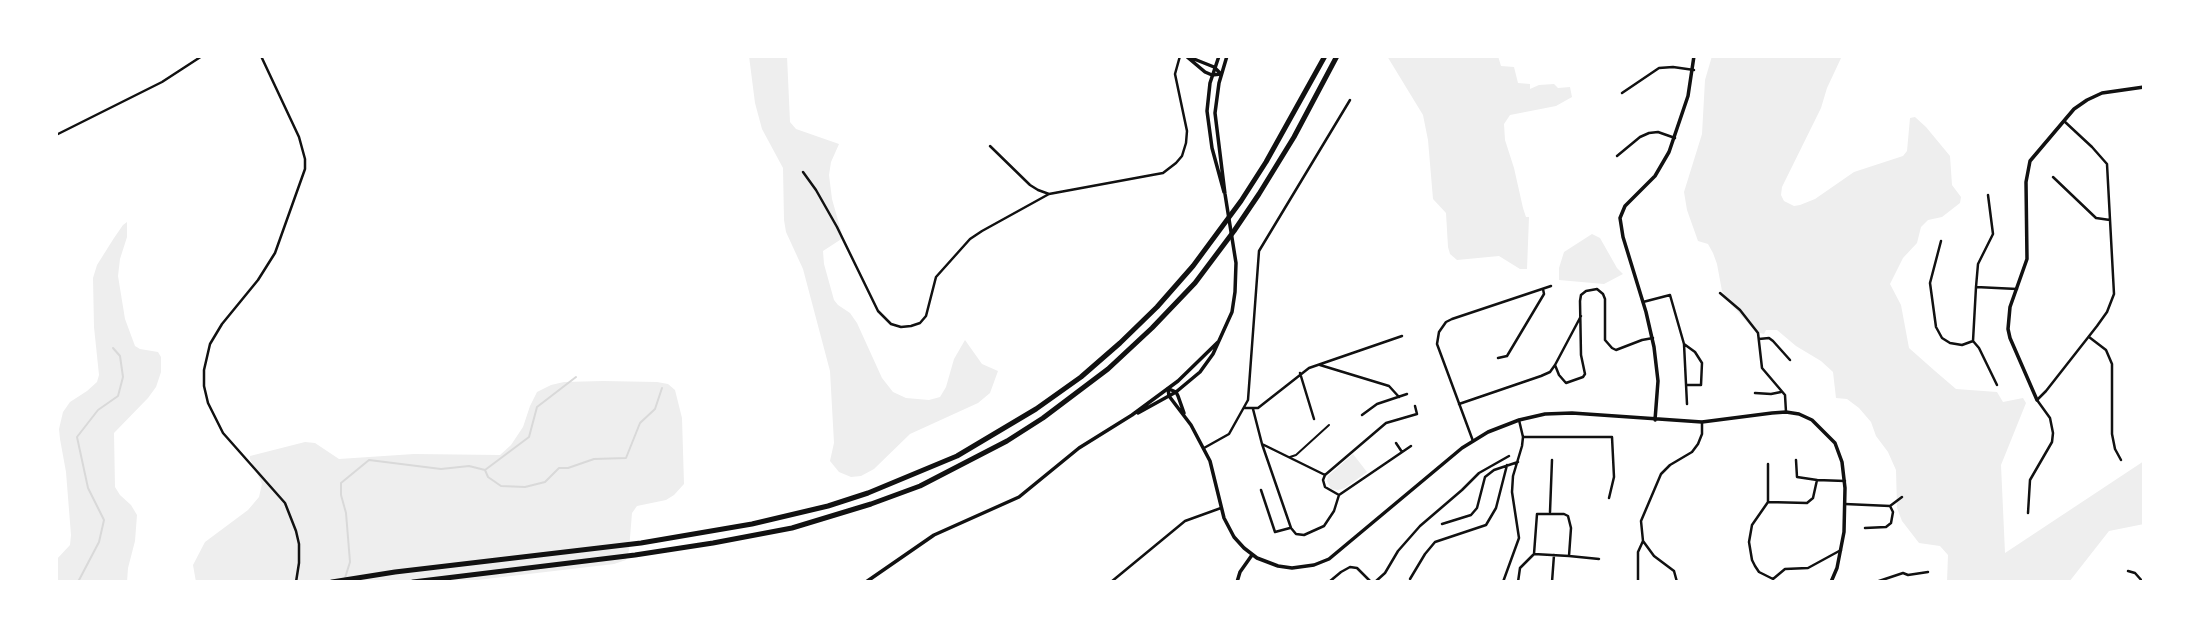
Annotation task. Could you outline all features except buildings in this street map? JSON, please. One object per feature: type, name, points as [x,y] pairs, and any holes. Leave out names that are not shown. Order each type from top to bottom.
[{"type":"highway","points":[[332,582],[642,543],[752,524],[828,506],[957,456],[1036,409],[1080,377],[1157,307],[1194,266],[1241,201],[1325,56]]},
{"type":"highway","points":[[413,582],[635,555],[753,536],[830,517],[920,486],[1007,440],[1074,396],[1143,337],[1195,283],[1245,217],[1294,137],[1337,56]]},
{"type":"street","points":[[56,135],[162,82],[202,56]]},
{"type":"street","points":[[261,56],[299,137],[305,169],[275,253],[210,344],[204,370],[204,386],[208,403],[223,433],[285,503],[299,544],[296,582]]},
{"type":"street","points":[[803,172],[837,227],[878,311],[891,324],[901,327],[916,325],[924,320],[928,311],[936,277],[970,239],[1049,194],[1163,173],[1176,163],[1182,156],[1186,143],[1175,74],[1180,56]]},
{"type":"street","points":[[1186,56],[1214,67],[1221,74],[1212,75],[1186,56]]},
{"type":"street","points":[[1219,56],[1214,67],[1207,103],[1208,128],[1219,181],[1225,194]]},
{"type":"street","points":[[1132,415],[1146,410],[1191,380],[1213,354],[1232,312],[1237,281],[1235,255],[1215,120],[1216,98],[1227,56]]},
{"type":"street","points":[[1656,420],[1658,373],[1653,338],[1623,237],[1620,218],[1628,202],[1656,176],[1675,138],[1689,96],[1694,56]]},
{"type":"street","points":[[1622,93],[1659,68],[1694,70]]},
{"type":"street","points":[[2028,513],[2030,480],[2052,442],[2053,433],[2050,418],[2037,400],[2008,329],[2010,307],[2028,251],[2027,171],[2036,153],[2074,109],[2102,93],[2144,87]]},
{"type":"street","points":[[1204,448],[1229,434],[1248,400],[1259,251],[1350,100]]},
{"type":"street","points":[[2037,400],[2107,313],[2114,294],[2107,164],[2064,121]]},
{"type":"street","points":[[1617,156],[1646,134],[1658,132],[1675,138]]},
{"type":"street","points":[[989,146],[1030,185],[1049,194]]},
{"type":"street","points":[[2053,177],[2096,218],[2110,220]]},
{"type":"street","points":[[1988,195],[1993,234],[1978,264],[1973,341],[1997,385]]},
{"type":"street","points":[[1941,241],[1930,283],[1936,327],[1942,338],[1950,343],[1962,345],[1973,341]]},
{"type":"street","points":[[1473,441],[1437,344],[1442,326],[1452,319],[1551,286]]},
{"type":"street","points":[[1976,287],[2017,289]]},
{"type":"street","points":[[1498,358],[1507,356],[1544,294],[1543,289]]},
{"type":"street","points":[[1555,365],[1566,383],[1585,374],[1581,358],[1581,295],[1589,289],[1597,289],[1605,299],[1607,345],[1616,350],[1653,338]]},
{"type":"street","points":[[1720,293],[1754,326],[1759,339],[1762,368],[1786,399],[1786,412]]},
{"type":"street","points":[[1643,302],[1670,295],[1684,344],[1687,404]]},
{"type":"street","points":[[1458,404],[1550,372],[1581,316]]},
{"type":"street","points":[[1244,408],[1258,408],[1300,373],[1402,336]]},
{"type":"street","points":[[2089,337],[2106,350],[2112,364],[2112,434],[2121,460]]},
{"type":"street","points":[[1759,339],[1769,338],[1790,360]]},
{"type":"street","points":[[866,582],[933,535],[1019,497],[1079,448],[1132,415],[1186,375],[1218,342]]},
{"type":"street","points":[[1684,344],[1695,352],[1702,363],[1701,385],[1687,384]]},
{"type":"street","points":[[1319,365],[1389,386],[1399,397]]},
{"type":"street","points":[[1300,373],[1314,419]]},
{"type":"street","points":[[1168,389],[1176,392],[1184,415]]},
{"type":"street","points":[[1168,389],[1169,396],[1204,448],[1214,472],[1226,523],[1234,537],[1251,555],[1271,564],[1292,568],[1329,559],[1441,464],[1497,427],[1518,420],[1545,414],[1572,413],[1702,422],[1786,412],[1812,420],[1836,443],[1842,461],[1845,504],[1841,550],[1831,582]]},
{"type":"street","points":[[1755,393],[1781,392]]},
{"type":"street","points":[[1362,415],[1377,404],[1407,394]]},
{"type":"street","points":[[1339,495],[1325,487],[1325,475],[1386,423],[1417,414],[1415,407]]},
{"type":"street","points":[[1253,409],[1262,444],[1291,528],[1296,534],[1320,529],[1334,511],[1339,495],[1411,446]]},
{"type":"street","points":[[1503,582],[1519,538],[1512,492],[1513,476],[1523,437],[1518,420]]},
{"type":"street","points":[[1375,422],[1381,428]]},
{"type":"street","points":[[1677,582],[1674,571],[1654,556],[1643,541],[1642,521],[1660,477],[1670,465],[1695,448],[1700,439],[1702,422]]},
{"type":"street","points":[[1523,437],[1612,437],[1614,477],[1609,498]]},
{"type":"street","points":[[1396,443],[1402,452]]},
{"type":"street","points":[[1262,444],[1325,475]]},
{"type":"street","points":[[1330,582],[1342,571],[1353,567],[1373,582],[1385,573],[1398,551],[1420,526],[1483,470],[1509,456]]},
{"type":"street","points":[[1550,513],[1552,460]]},
{"type":"street","points":[[1796,460],[1797,477],[1845,481]]},
{"type":"street","points":[[1442,524],[1471,515],[1477,508],[1483,484],[1489,473],[1518,462]]},
{"type":"street","points":[[1768,464],[1768,502],[1752,526],[1749,542],[1752,559],[1759,572],[1773,581],[1785,569],[1808,568],[1841,550]]},
{"type":"street","points":[[1410,579],[1425,554],[1436,542],[1486,525],[1496,508],[1507,465]]},
{"type":"street","points":[[1473,479],[1483,484]]},
{"type":"street","points":[[1768,502],[1807,503],[1813,498],[1817,480]]},
{"type":"street","points":[[1261,490],[1275,531],[1291,528]]},
{"type":"street","points":[[1845,504],[1890,506],[1902,497]]},
{"type":"street","points":[[1865,528],[1886,527],[1891,523],[1890,506]]},
{"type":"street","points":[[1111,582],[1175,528],[1194,516],[1221,508]]},
{"type":"street","points":[[1518,582],[1520,568],[1534,554],[1535,517],[1541,513],[1564,514],[1570,520],[1569,556]]},
{"type":"street","points":[[1638,582],[1637,552],[1643,541]]},
{"type":"street","points":[[1534,554],[1599,559]]},
{"type":"street","points":[[1237,582],[1251,555]]},
{"type":"street","points":[[1554,555],[1552,582],[1578,582]]},
{"type":"street","points":[[2128,571],[2135,573],[2143,582]]},
{"type":"street","points":[[1875,582],[1903,573],[1908,575],[1928,572]]},
{"type":"lane","points":[[1290,457],[1296,455],[1329,425]]},
{"type":"shaded area","points":[[749,56],[787,56],[790,122],[796,129],[839,144],[829,175],[832,199],[843,238],[823,251],[824,264],[834,300],[850,313],[857,323],[882,378],[893,392],[906,398],[929,400],[940,397],[946,387],[954,359],[965,340],[982,364],[998,371],[990,393],[978,403],[910,434],[874,469],[861,476],[851,477],[839,472],[830,461],[834,443],[830,371],[803,269],[786,232],[783,168],[762,129],[755,103]]},
{"type":"shaded area","points":[[1387,56],[1498,56],[1501,66],[1514,67],[1518,83],[1530,84],[1530,89],[1554,84],[1558,88],[1570,87],[1572,97],[1556,106],[1510,115],[1504,124],[1505,140],[1523,208],[1526,217],[1529,217],[1527,269],[1520,269],[1499,256],[1457,260],[1450,254],[1446,213],[1433,199],[1423,115]]},
{"type":"shaded area","points":[[1712,56],[1842,56],[1821,108],[1782,187],[1781,195],[1784,201],[1794,206],[1815,199],[1854,172],[1903,156],[1907,151],[1910,118],[1915,117],[1926,127],[1950,156],[1952,185],[1961,197],[1960,203],[1942,217],[1928,220],[1921,227],[1917,243],[1903,258],[1890,284],[1901,305],[1909,348],[1935,371],[1956,389],[1997,392],[2003,402],[2023,398],[2026,403],[2001,465],[2005,553],[2144,461],[2144,524],[2109,531],[2069,582],[1947,582],[1948,555],[1940,546],[1919,543],[1902,521],[1897,508],[1896,470],[1871,422],[1847,399],[1836,398],[1833,372],[1821,361],[1796,346],[1777,330],[1766,330],[1764,334],[1756,332],[1728,301],[1722,291],[1713,253],[1708,244],[1698,241],[1684,192],[1702,134],[1705,80]]},
{"type":"shaded area","points":[[127,222],[127,237],[118,276],[125,319],[135,346],[158,352],[161,357],[161,372],[156,387],[148,398],[114,433],[115,487],[137,515],[127,582],[56,582],[56,560],[70,545],[71,535],[66,472],[59,429],[63,412],[70,402],[97,382],[99,375],[93,278],[97,265]]},
{"type":"shaded area","points":[[1592,234],[1600,238],[1623,274],[1604,284],[1559,280],[1559,268],[1564,252]]},
{"type":"shaded area","points":[[564,382],[668,384],[675,390],[682,418],[684,484],[666,500],[637,506],[632,513],[626,560],[614,564],[460,582],[196,582],[193,565],[205,542],[248,510],[259,497],[262,484],[250,456],[305,442],[315,443],[339,459],[414,454],[500,455],[511,445],[523,427],[537,392]]},
{"type":"shaded area","points":[[1353,454],[1367,472],[1345,488],[1331,489],[1328,476]]},
{"type":"waterway","points":[[78,582],[99,542],[104,520],[88,488],[77,437],[98,410],[118,396],[123,377],[120,356],[113,348]]},
{"type":"waterway","points":[[485,470],[529,437],[537,407],[576,377]]},
{"type":"waterway","points":[[345,578],[350,562],[341,483],[369,460],[441,469],[469,466],[485,470],[488,477],[501,486],[525,487],[545,482],[559,468],[568,468],[594,459],[626,458],[640,423],[655,409],[662,388]]}]
